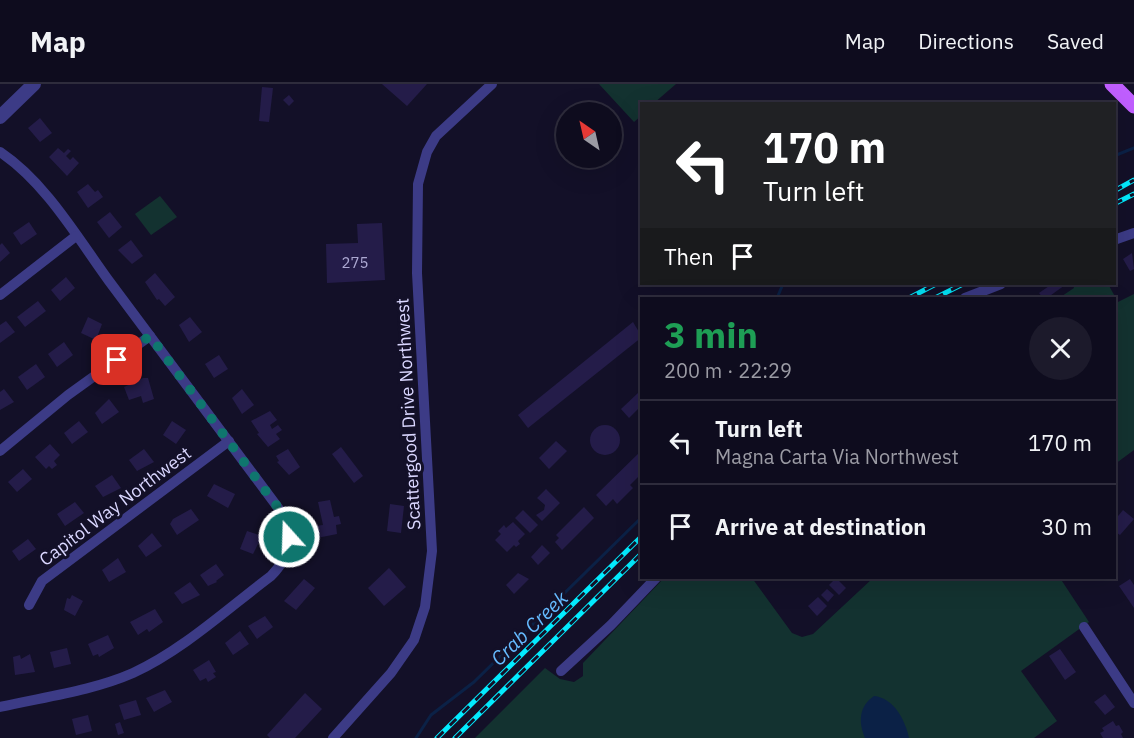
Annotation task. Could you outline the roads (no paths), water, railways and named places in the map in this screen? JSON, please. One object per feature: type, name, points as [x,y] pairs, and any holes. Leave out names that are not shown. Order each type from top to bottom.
[{"type":"main road","points":[[1112,84],[1131,103]]},
{"type":"street","points":[[0,117],[34,84]]},
{"type":"street","name":"Scattergood Drive Northwest","points":[[333,738],[391,674],[414,640],[425,607],[432,551],[417,273],[418,184],[427,152],[436,136],[492,84]]},
{"type":"street","points":[[0,152],[30,178],[76,236],[279,509],[286,524],[288,552],[282,565],[180,645],[132,673],[99,684],[0,707]]},
{"type":"street","points":[[1116,239],[1134,233]]},
{"type":"street","points":[[0,295],[76,236]]},
{"type":"street","points":[[968,297],[998,285]]},
{"type":"street","points":[[0,450],[68,395],[150,336]]},
{"type":"street","name":"Capitol Way Northwest","points":[[29,605],[42,581],[229,441]]},
{"type":"street","points":[[561,670],[611,625],[655,579]]},
{"type":"street","points":[[1084,627],[1134,703]]},
{"type":"water","points":[[874,696],[893,705],[905,724],[909,738],[865,738],[861,726],[861,715],[865,705]]},
{"type":"waterway","name":"Crab Creek","points":[[1116,155],[1134,148]]},
{"type":"waterway","name":"Crab Creek","points":[[777,297],[783,285]]},
{"type":"waterway","name":"Crab Creek","points":[[416,738],[431,715],[474,682],[640,519]]},
{"type":"railway","points":[[1116,190],[1134,180]]},
{"type":"railway","points":[[1116,203],[1134,194]]},
{"type":"railway","points":[[911,297],[934,285]]},
{"type":"railway","points":[[937,297],[961,285]]},
{"type":"railway","points":[[437,738],[640,538]]},
{"type":"railway","points":[[455,738],[640,555]]}]
